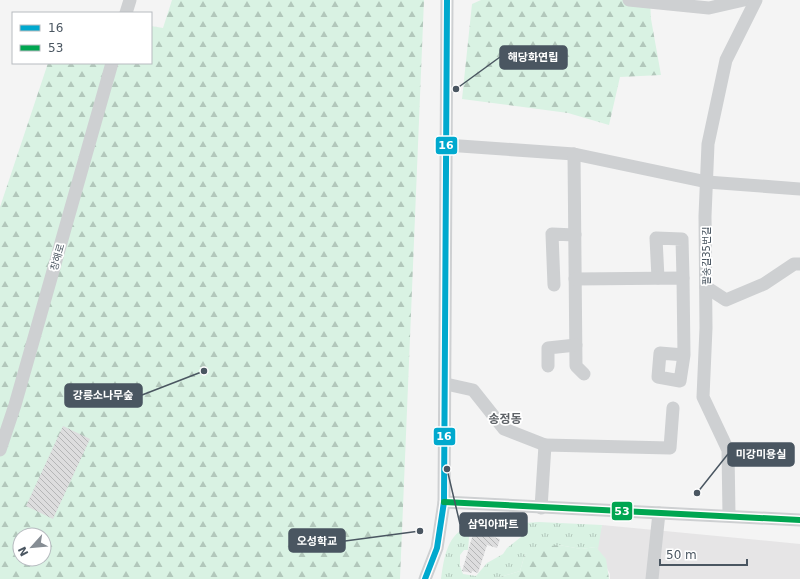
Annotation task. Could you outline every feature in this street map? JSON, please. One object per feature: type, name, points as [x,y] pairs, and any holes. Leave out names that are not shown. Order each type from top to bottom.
[{"type":"street","points":[[126,12],[130,0]]},
{"type":"street","points":[[425,579],[437,548],[444,502],[446,384],[447,0]]},
{"type":"street","points":[[629,0],[709,8],[744,0]]},
{"type":"street","name":"팔송길35번길","points":[[729,515],[728,450],[703,397],[708,144],[726,60],[756,0]]},
{"type":"street","name":"창해로","points":[[0,450],[17,398],[112,64]]},
{"type":"street","points":[[446,145],[574,154],[707,182],[800,189]]},
{"type":"street","points":[[574,154],[576,366],[584,374]]},
{"type":"street","points":[[554,285],[552,234],[575,235]]},
{"type":"street","points":[[658,278],[656,238],[682,239],[684,355]]},
{"type":"street","points":[[706,287],[726,300],[764,284],[794,264],[800,264]]},
{"type":"street","points":[[576,279],[682,278]]},
{"type":"street","points":[[548,366],[548,348],[576,345]]},
{"type":"street","points":[[446,384],[474,390],[504,429],[545,445],[670,448],[673,408]]},
{"type":"street","points":[[541,508],[545,445]]},
{"type":"street","points":[[444,502],[541,508],[729,515],[800,520]]},
{"type":"street","points":[[652,579],[659,513]]},
{"type":"shaded area","points":[[602,525],[800,544],[800,579],[610,579],[610,574],[596,547]]},
{"type":"green space","points":[[172,0],[424,0],[400,579],[0,579],[0,207],[48,64],[152,64],[152,26],[163,28]]},
{"type":"green space","points":[[481,0],[650,0],[651,19],[661,75],[620,77],[609,125],[568,113],[462,99],[472,4]]},
{"type":"green space","points":[[539,522],[602,525],[598,549],[596,547],[581,549],[559,545],[525,554],[520,571],[494,579],[441,579],[445,555],[448,547],[456,534],[462,529],[470,526],[468,550],[464,550],[460,555],[460,566],[463,574],[476,576],[487,563],[503,554],[507,548],[521,537],[524,523]]},
{"type":"green space","points":[[559,545],[581,549],[596,547],[606,559],[609,579],[494,579],[520,571],[525,554],[539,547]]},
{"type":"building","points":[[63,426],[90,439],[53,519],[26,506]]},
{"type":"building","points":[[474,531],[500,539],[497,548],[487,545],[478,573],[472,571],[472,573],[462,571]]},
{"type":"transit line","name":"16","points":[[425,579],[437,548],[444,502],[447,0]]},
{"type":"transit line","name":"53","points":[[444,502],[800,520]]},
{"type":"place","name":"해당화연립","points":[[456,89]]},
{"type":"place","name":"강릉소나무숲","points":[[204,371]]},
{"type":"place","name":"삼익아파트","points":[[447,469]]},
{"type":"place","name":"미강미용실","points":[[697,493]]},
{"type":"place","name":"오성학교","points":[[420,531]]},
{"type":"district","name":"송정동","points":[[505,419]]}]
